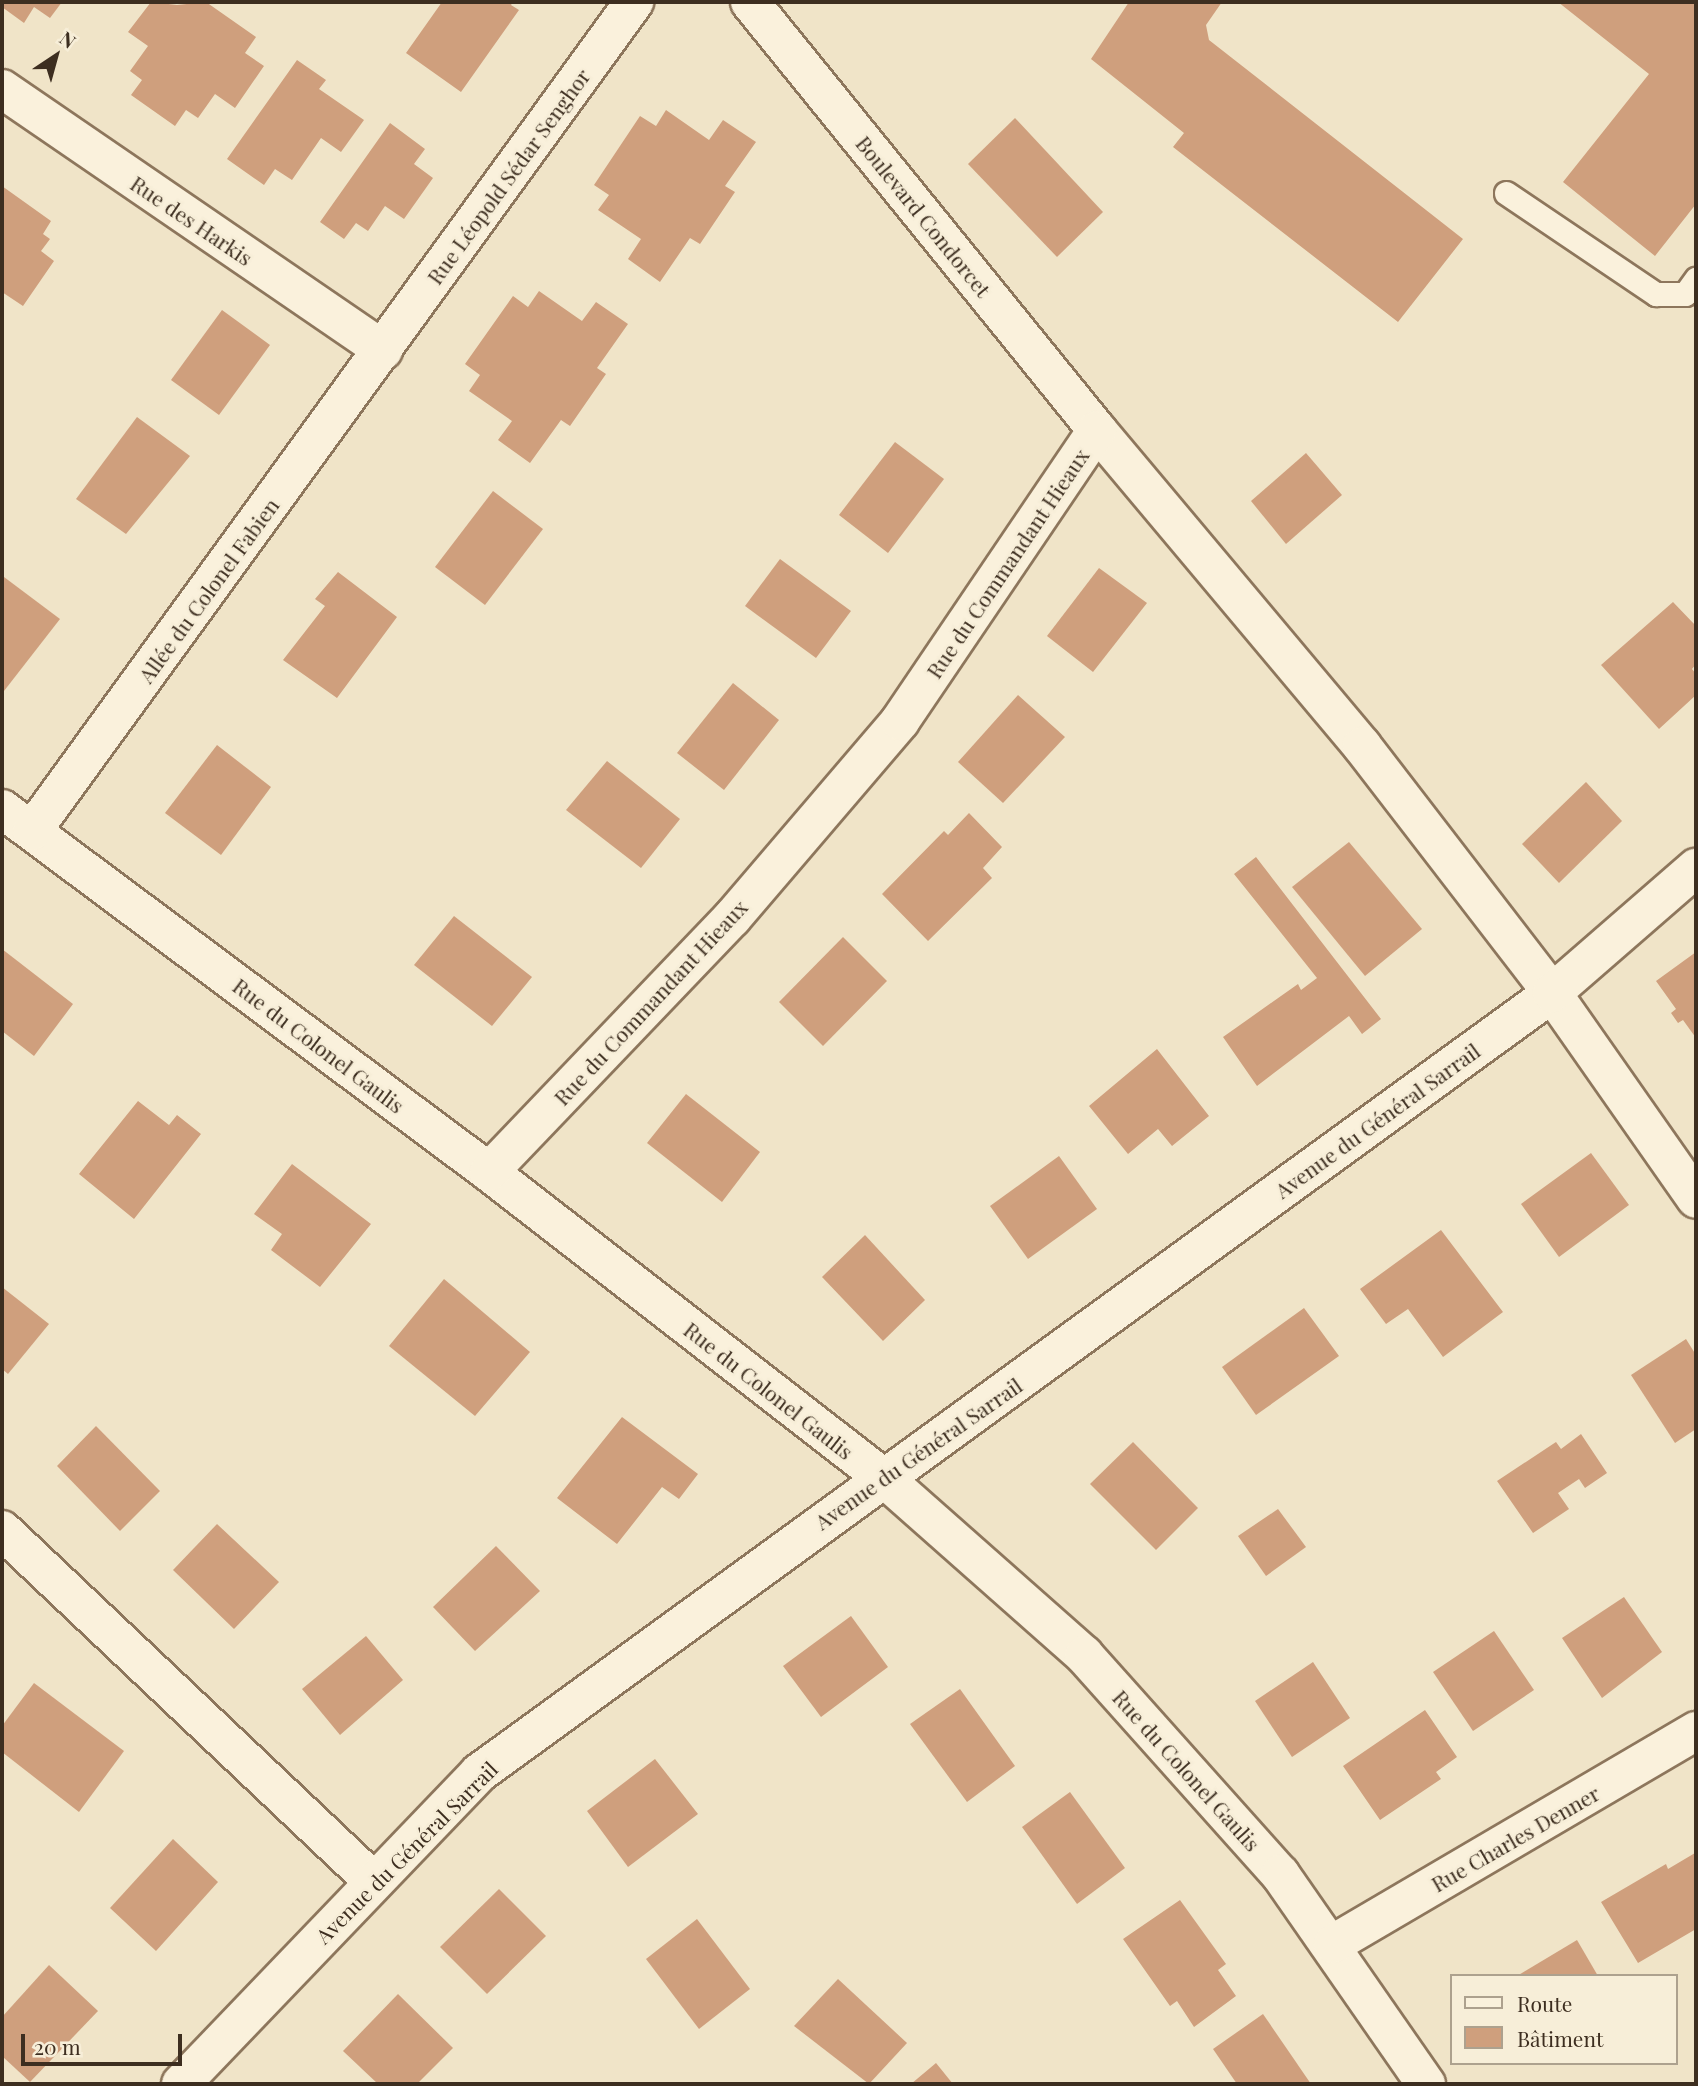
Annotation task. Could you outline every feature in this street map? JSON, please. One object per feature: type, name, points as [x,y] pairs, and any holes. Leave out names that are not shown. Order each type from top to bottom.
[{"type":"street","name":"Rue Léopold Sédar Senghor","points":[[383,350],[634,2]]},
{"type":"street","name":"Boulevard Condorcet","points":[[750,2],[1097,430]]},
{"type":"street","name":"Rue des Harkis","points":[[2,89],[383,350]]},
{"type":"street","name":"Allée du Colonel Fabien","points":[[33,831],[383,350]]},
{"type":"street","name":"Rue du Commandant Hieaux","points":[[489,1172],[732,918],[900,722],[1097,430],[1362,746],[1552,993],[1696,1199]]},
{"type":"street","name":"Rue du Colonel Gaulis","points":[[2,808],[489,1172],[884,1478],[1084,1655],[1280,1874],[1333,1944],[1426,2084]]},
{"type":"street","name":"Avenue du Général Sarrail","points":[[181,2084],[373,1881],[480,1773],[1552,993],[1696,868]]},
{"type":"street","points":[[2,1530],[373,1881]]},
{"type":"street","name":"Rue Charles Denner","points":[[1333,1944],[1696,1731]]},
{"type":"lane","points":[[1506,193],[1656,294],[1685,293],[1696,279]]},
{"type":"building","points":[[2,2],[62,2],[50,18],[34,7],[24,23],[2,7]]},
{"type":"building","points":[[151,2],[177,5],[206,2],[256,37],[245,53],[264,66],[235,108],[215,94],[198,118],[186,110],[175,126],[131,95],[142,80],[130,71],[148,46],[128,32]]},
{"type":"building","points":[[442,2],[513,2],[511,5],[519,10],[461,92],[406,53]]},
{"type":"building","points":[[1129,2],[1222,2],[1206,25],[1209,40],[1463,239],[1398,322],[1173,147],[1184,133],[1091,59]]},
{"type":"building","points":[[1558,2],[1696,2],[1696,204],[1655,256],[1563,182],[1649,74]]},
{"type":"building","points":[[297,60],[326,80],[319,89],[364,120],[341,152],[321,138],[292,180],[275,169],[264,185],[227,159]]},
{"type":"building","points":[[666,110],[709,140],[723,120],[756,142],[725,186],[735,192],[700,244],[690,238],[660,282],[628,259],[641,239],[598,210],[609,195],[594,185],[640,116],[656,126]]},
{"type":"building","points":[[1015,118],[1103,212],[1057,257],[968,164]]},
{"type":"building","points":[[390,123],[425,149],[414,164],[433,178],[404,219],[385,206],[368,231],[356,223],[344,239],[320,222]]},
{"type":"building","points":[[2,186],[51,221],[43,234],[50,239],[41,251],[54,261],[23,306],[2,292]]},
{"type":"building","points":[[539,291],[582,321],[596,302],[628,324],[597,368],[606,374],[570,426],[561,420],[530,463],[498,440],[512,421],[469,391],[480,375],[465,364],[513,296],[528,307]]},
{"type":"building","points":[[222,310],[270,345],[219,415],[171,380]]},
{"type":"building","points":[[137,417],[190,456],[126,534],[76,499]]},
{"type":"building","points":[[895,442],[944,479],[888,553],[839,515]]},
{"type":"building","points":[[1306,453],[1342,495],[1286,544],[1251,501]]},
{"type":"building","points":[[493,491],[543,529],[485,605],[435,567]]},
{"type":"building","points":[[780,559],[851,611],[816,658],[745,606]]},
{"type":"building","points":[[1099,568],[1147,603],[1093,672],[1047,636]]},
{"type":"building","points":[[338,572],[397,617],[337,698],[283,660],[325,606],[315,599]]},
{"type":"building","points":[[4,577],[60,619],[4,691],[2,580]]},
{"type":"building","points":[[1673,602],[1696,626],[1696,664],[1692,669],[1696,674],[1696,695],[1659,729],[1601,665]]},
{"type":"building","points":[[733,683],[779,720],[724,790],[677,753]]},
{"type":"building","points":[[1018,695],[1065,737],[1003,803],[958,762]]},
{"type":"building","points":[[217,745],[271,787],[221,855],[165,813]]},
{"type":"building","points":[[607,761],[680,819],[641,868],[566,810]]},
{"type":"building","points":[[1586,782],[1622,821],[1559,883],[1522,844]]},
{"type":"building","points":[[969,813],[1002,847],[983,868],[992,878],[928,941],[882,894],[944,831],[948,835]]},
{"type":"building","points":[[1349,842],[1422,929],[1365,976],[1292,887]]},
{"type":"building","points":[[1256,857],[1381,1019],[1362,1034],[1349,1016],[1257,1086],[1223,1037],[1298,984],[1301,990],[1317,978],[1234,874]]},
{"type":"building","points":[[454,916],[532,977],[492,1026],[414,965]]},
{"type":"building","points":[[843,937],[887,981],[823,1046],[779,1002]]},
{"type":"building","points":[[2,949],[73,1004],[34,1056],[2,1031]]},
{"type":"building","points":[[1696,952],[1696,1038],[1683,1020],[1678,1023],[1671,1013],[1676,1009],[1656,981]]},
{"type":"building","points":[[1157,1049],[1209,1116],[1172,1146],[1158,1129],[1128,1154],[1089,1106]]},
{"type":"building","points":[[686,1094],[760,1152],[722,1202],[647,1143]]},
{"type":"building","points":[[138,1101],[169,1125],[177,1115],[201,1134],[134,1219],[79,1174]]},
{"type":"building","points":[[1591,1153],[1629,1205],[1559,1257],[1521,1204]]},
{"type":"building","points":[[1059,1156],[1097,1209],[1028,1259],[990,1206]]},
{"type":"building","points":[[292,1164],[371,1224],[320,1287],[271,1250],[282,1234],[254,1214]]},
{"type":"building","points":[[1441,1230],[1503,1312],[1443,1357],[1408,1309],[1386,1324],[1360,1289]]},
{"type":"building","points":[[865,1235],[925,1300],[883,1341],[822,1277]]},
{"type":"building","points":[[444,1279],[530,1352],[475,1416],[389,1346]]},
{"type":"building","points":[[2,1287],[49,1324],[8,1374],[2,1369]]},
{"type":"building","points":[[1304,1308],[1339,1356],[1256,1415],[1222,1367]]},
{"type":"building","points":[[1686,1339],[1696,1355],[1696,1429],[1675,1443],[1631,1375]]},
{"type":"building","points":[[622,1417],[698,1474],[679,1499],[662,1487],[617,1544],[557,1498]]},
{"type":"building","points":[[96,1426],[160,1491],[120,1531],[57,1466]]},
{"type":"building","points":[[1581,1434],[1607,1473],[1585,1488],[1579,1479],[1558,1493],[1569,1509],[1533,1533],[1497,1481],[1556,1442],[1561,1449]]},
{"type":"building","points":[[1133,1442],[1198,1508],[1156,1550],[1090,1484]]},
{"type":"building","points":[[1278,1509],[1306,1547],[1266,1576],[1238,1536]]},
{"type":"building","points":[[217,1524],[279,1582],[234,1629],[173,1570]]},
{"type":"building","points":[[496,1546],[540,1591],[475,1651],[433,1607]]},
{"type":"building","points":[[1624,1597],[1662,1652],[1602,1698],[1562,1638]]},
{"type":"building","points":[[851,1616],[888,1667],[821,1717],[783,1666]]},
{"type":"building","points":[[1494,1631],[1534,1690],[1473,1731],[1433,1672]]},
{"type":"building","points":[[366,1636],[403,1680],[340,1735],[302,1689]]},
{"type":"building","points":[[1313,1662],[1350,1718],[1292,1757],[1255,1701]]},
{"type":"building","points":[[34,1683],[124,1751],[79,1812],[2,1752],[2,1726]]},
{"type":"building","points":[[960,1689],[1015,1766],[967,1802],[910,1724]]},
{"type":"building","points":[[1425,1710],[1457,1757],[1436,1772],[1441,1779],[1380,1820],[1343,1766]]},
{"type":"building","points":[[655,1759],[698,1814],[628,1867],[587,1811]]},
{"type":"building","points":[[1070,1792],[1125,1868],[1077,1904],[1022,1827]]},
{"type":"building","points":[[173,1839],[218,1882],[156,1951],[110,1908]]},
{"type":"building","points":[[1695,1853],[1696,1929],[1638,1963],[1601,1902],[1666,1864],[1668,1869]]},
{"type":"building","points":[[499,1889],[546,1936],[487,1994],[440,1947]]},
{"type":"building","points":[[1180,1900],[1226,1964],[1218,1970],[1236,1996],[1194,2027],[1177,2001],[1170,2006],[1123,1939]]},
{"type":"building","points":[[697,1919],[750,1989],[699,2029],[646,1959]]},
{"type":"building","points":[[1577,1940],[1597,1974],[1520,1974]]},
{"type":"building","points":[[49,1965],[98,2011],[30,2082],[2,2056],[2,2017]]},
{"type":"building","points":[[838,1979],[907,2043],[869,2084],[794,2026]]},
{"type":"building","points":[[398,1994],[453,2048],[417,2084],[378,2084],[343,2051]]},
{"type":"building","points":[[1263,2014],[1311,2084],[1237,2084],[1213,2049]]},
{"type":"building","points":[[936,2063],[953,2084],[911,2084]]}]
